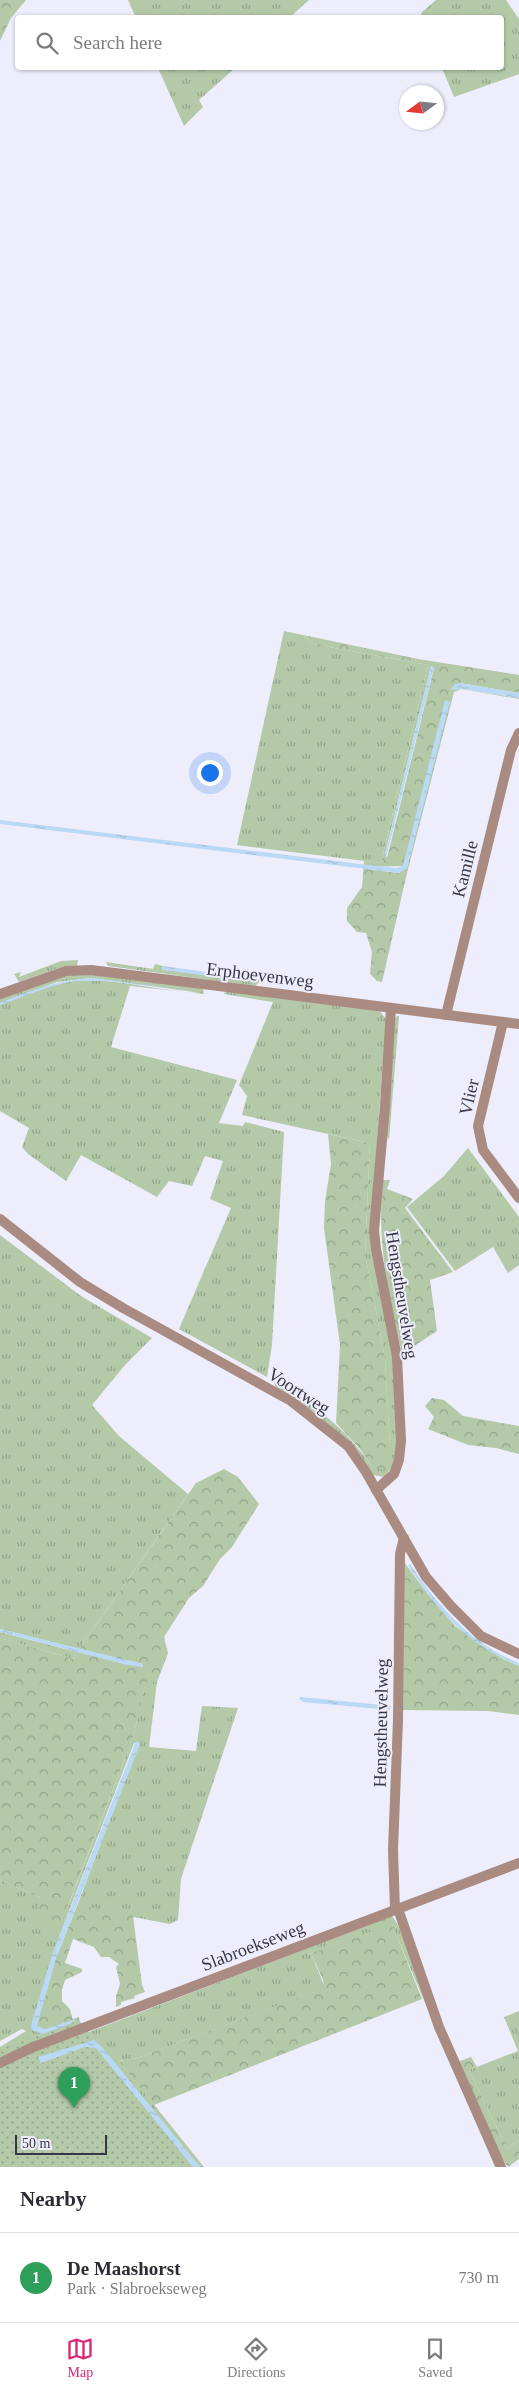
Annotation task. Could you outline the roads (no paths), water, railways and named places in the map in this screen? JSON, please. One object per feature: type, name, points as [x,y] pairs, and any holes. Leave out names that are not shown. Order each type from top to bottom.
[{"type":"street","name":"Kamille","points":[[446,1014],[511,750],[519,733]]},
{"type":"street","name":"Erphoevenweg","points":[[0,994],[66,971],[91,970],[519,1024]]},
{"type":"street","name":"Hengstheuvelweg","points":[[376,1490],[394,1474],[399,1460],[401,1441],[396,1357],[374,1230],[386,1106],[391,1008]]},
{"type":"street","name":"Vlier","points":[[503,1022],[478,1126],[483,1150],[519,1198]]},
{"type":"street","name":"Voortweg","points":[[0,1219],[80,1282],[299,1406],[348,1446],[376,1490],[426,1577],[451,1606],[482,1636],[519,1654]]},
{"type":"street","name":"Hengstheuvelweg","points":[[404,1538],[400,1554],[398,1720],[393,1850],[396,1910],[439,2027],[502,2167]]},
{"type":"street","name":"Slabroekseweg","points":[[0,2064],[31,2048],[519,1863]]},
{"type":"water","points":[[431,666],[434,667],[386,858],[385,855]]},
{"type":"water","points":[[460,683],[519,693],[519,698],[461,689],[450,690],[455,684]]},
{"type":"water","points":[[445,700],[450,702],[407,868],[399,873],[366,869],[366,865],[396,868],[403,866]]},
{"type":"water","points":[[0,820],[353,863],[354,865],[350,867],[0,824]]},
{"type":"water","points":[[163,966],[256,979],[256,982],[162,970]]},
{"type":"water","points":[[92,978],[202,992],[107,981],[74,981],[49,987],[0,1005],[0,1003],[11,998],[45,986],[68,981]]},
{"type":"water","points":[[410,1564],[432,1595],[457,1622],[486,1645],[519,1663],[519,1666],[484,1648],[455,1625],[419,1582],[408,1565]]},
{"type":"water","points":[[0,1629],[143,1664],[143,1667],[127,1665],[0,1632]]},
{"type":"water","points":[[301,1697],[391,1706],[390,1710],[303,1702],[299,1699]]},
{"type":"water","points":[[136,1741],[140,1743],[139,1747],[56,1958],[37,2026],[45,2029],[73,2020],[74,2022],[43,2034],[32,2030],[31,2026],[52,1955]]},
{"type":"water","points":[[94,2040],[102,2047],[200,2167],[193,2167],[96,2048],[85,2047],[41,2063],[38,2057]]},
{"type":"waterway","points":[[350,865],[370,867]]},
{"type":"place","name":"De Maashorst","points":[[74,2108]]}]
